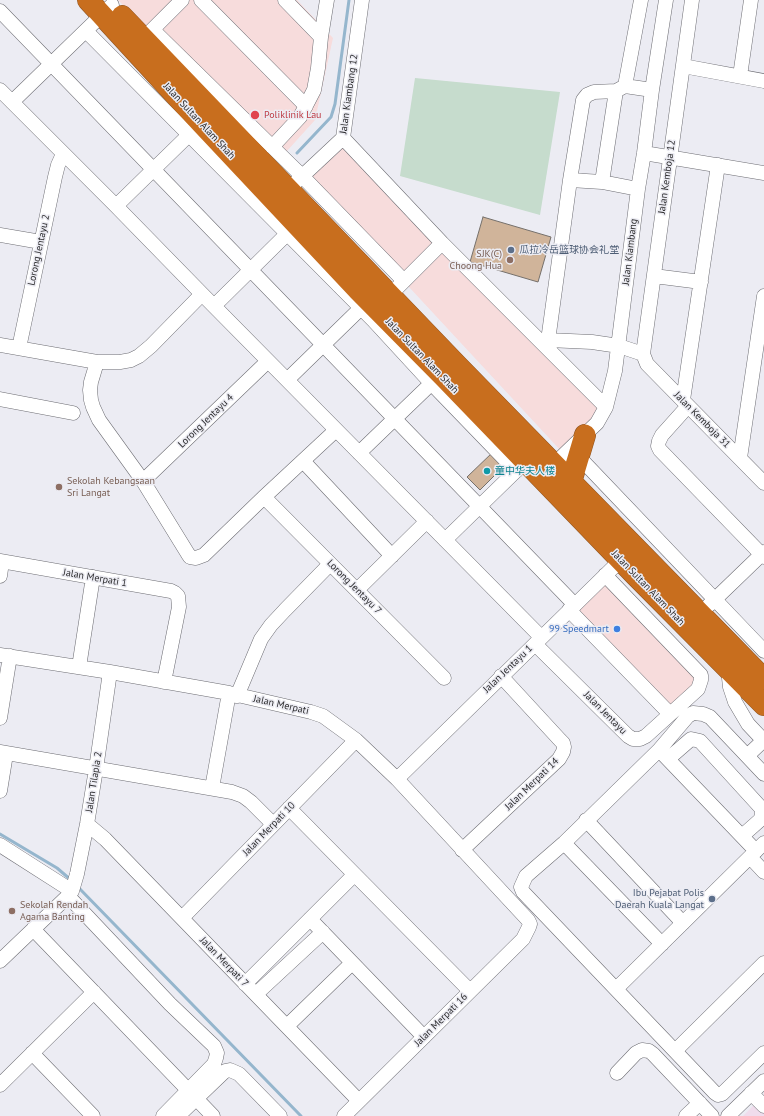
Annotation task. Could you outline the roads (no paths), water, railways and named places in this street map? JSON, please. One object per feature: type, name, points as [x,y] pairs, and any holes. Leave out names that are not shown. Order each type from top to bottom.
[{"type":"highway","name":"Jalan Sultan Alam Shah","points":[[88,0],[106,7],[148,34],[296,183],[397,288],[442,373],[521,466],[547,471],[571,482],[694,635],[764,705]]},
{"type":"highway","name":"Jalan Sultan Alam Shah","points":[[106,7],[195,129],[292,229],[547,471],[627,553],[700,614],[764,679]]},
{"type":"highway","points":[[571,482],[585,435]]},
{"type":"street","points":[[182,0],[148,34],[272,147],[296,183]]},
{"type":"street","points":[[201,0],[306,106]]},
{"type":"street","points":[[285,0],[322,37]]},
{"type":"street","points":[[272,147],[300,117],[314,90],[327,0]]},
{"type":"street","name":"Jalan Kiambang 12","points":[[296,183],[343,138],[362,0]]},
{"type":"street","points":[[602,182],[641,0]]},
{"type":"street","name":"Jalan Kiambang","points":[[547,471],[597,423],[606,407],[615,371],[619,346],[638,189],[666,0]]},
{"type":"street","name":"Jalan Kemboja 12","points":[[643,354],[692,0]]},
{"type":"street","points":[[740,76],[751,0]]},
{"type":"street","points":[[12,102],[86,30],[106,7]]},
{"type":"street","points":[[0,11],[479,506],[670,714]]},
{"type":"street","points":[[86,30],[195,129],[116,206]]},
{"type":"street","points":[[683,66],[764,81]]},
{"type":"street","points":[[548,344],[570,180],[583,100],[587,95],[594,92],[621,88],[652,90]]},
{"type":"street","name":"Jalan Jentayu","points":[[0,90],[427,521],[628,736],[633,739],[642,739],[698,688],[701,675],[678,650]]},
{"type":"street","points":[[343,138],[442,243],[548,344],[606,407]]},
{"type":"street","points":[[644,153],[764,173]]},
{"type":"street","name":"Lorong Jentayu 2","points":[[19,348],[55,177],[63,154]]},
{"type":"street","points":[[700,614],[763,555],[660,450],[658,446],[662,435],[686,403],[701,282],[718,166]]},
{"type":"street","points":[[570,180],[602,182],[638,189]]},
{"type":"street","points":[[214,306],[292,229],[361,308],[442,373],[359,453]]},
{"type":"street","points":[[0,235],[41,242]]},
{"type":"street","points":[[397,288],[442,243]]},
{"type":"street","points":[[654,276],[701,282]]},
{"type":"street","points":[[0,345],[97,362],[120,362],[131,360],[139,356],[151,346],[202,294]]},
{"type":"street","points":[[740,458],[764,303]]},
{"type":"street","points":[[287,380],[361,308]]},
{"type":"street","points":[[548,344],[592,342],[619,346],[643,354]]},
{"type":"street","name":"Jalan Kemboja 31","points":[[643,354],[647,364],[764,483]]},
{"type":"street","name":"Lorong Jentayu 4","points":[[143,481],[268,361]]},
{"type":"street","points":[[97,362],[90,390],[93,407],[99,420],[143,481],[190,557],[196,558],[204,555],[336,430]]},
{"type":"street","points":[[0,399],[73,413]]},
{"type":"street","points":[[578,456],[764,651]]},
{"type":"street","points":[[303,461],[392,556]]},
{"type":"street","points":[[445,540],[521,466]]},
{"type":"street","name":"Lorong Jentayu 7","points":[[264,497],[444,678]]},
{"type":"street","points":[[357,590],[427,521]]},
{"type":"street","name":"Jalan Jentayu 1","points":[[396,779],[627,553]]},
{"type":"street","points":[[212,788],[233,695],[261,639],[271,625],[330,564]]},
{"type":"street","name":"Jalan Merpati 1","points":[[1,566],[93,577],[175,593],[178,596],[179,607],[164,682]]},
{"type":"street","points":[[605,575],[678,650],[694,635]]},
{"type":"street","points":[[79,667],[93,577]]},
{"type":"street","points":[[0,718],[5,656]]},
{"type":"street","name":"Jalan Merpati","points":[[5,656],[110,672],[233,695],[323,716],[356,740],[396,779],[528,920]]},
{"type":"street","points":[[728,668],[730,687],[735,702],[748,724],[764,740],[747,756]]},
{"type":"street","name":"Jalan Tilapia 2","points":[[70,894],[77,874],[87,824],[110,672]]},
{"type":"street","name":"Jalan Merpati 14","points":[[462,850],[559,759],[563,752],[564,747],[560,740],[501,676]]},
{"type":"street","points":[[663,754],[688,716],[693,713],[698,713],[710,717],[764,774]]},
{"type":"street","points":[[742,836],[760,820],[762,816],[762,809],[700,742],[691,739],[663,754],[586,820],[564,843],[526,876],[521,887],[523,892],[718,1095],[722,1094],[764,1053]]},
{"type":"street","name":"Jalan Merpati 10","points":[[182,918],[356,740]]},
{"type":"street","points":[[0,791],[3,753],[232,792],[243,796],[251,802],[273,824]]},
{"type":"street","points":[[663,754],[757,850],[764,872]]},
{"type":"street","points":[[289,808],[470,992]]},
{"type":"street","points":[[586,820],[683,923]]},
{"type":"street","name":"Jalan Merpati 7","points":[[87,824],[105,839],[359,1101]]},
{"type":"street","points":[[564,843],[662,944]]},
{"type":"street","points":[[0,845],[70,894],[170,1004],[214,1046],[217,1053],[214,1064],[178,1116]]},
{"type":"street","points":[[616,989],[757,850]]},
{"type":"street","points":[[245,984],[354,874]]},
{"type":"street","points":[[0,961],[70,894]]},
{"type":"street","points":[[310,919],[424,1037]]},
{"type":"street","name":"Jalan Merpati 16","points":[[344,1116],[523,939],[530,924],[528,920]]},
{"type":"street","points":[[33,928],[213,1116]]},
{"type":"street","points":[[256,994],[323,932]]},
{"type":"street","points":[[287,1026],[352,963]]},
{"type":"street","points":[[676,1051],[764,963]]},
{"type":"street","points":[[0,1085],[94,992]]},
{"type":"street","points":[[617,1073],[636,1053],[642,1050],[649,1051],[712,1116]]},
{"type":"street","points":[[32,1053],[93,1116]]},
{"type":"street","points":[[163,1116],[225,1071],[230,1070],[239,1074],[280,1116]]},
{"type":"street","points":[[728,1116],[764,1081]]},
{"type":"street","points":[[751,1094],[764,1106]]},
{"type":"street","points":[[686,1116],[700,1103]]},
{"type":"waterway","points":[[297,153],[331,117],[335,104],[349,0]]},
{"type":"waterway","points":[[0,834],[57,868],[71,880]]},
{"type":"waterway","points":[[78,887],[301,1116]]},
{"type":"place","name":"Poliklinik Lau","points":[[255,115]]},
{"type":"place","name":"瓜拉冷岳篮球协会礼堂","points":[[511,250]]},
{"type":"place","name":"SJK(C) Choong Hua","points":[[510,260]]},
{"type":"place","name":"童中华夫人楼","points":[[487,471]]},
{"type":"place","name":"Sekolah Kebangsaan Sri Langat","points":[[59,487]]},
{"type":"place","name":"99 Speedmart","points":[[617,629]]},
{"type":"place","name":"Ibu Pejabat Polis Daerah Kuala Langat","points":[[712,899]]},
{"type":"place","name":"Sekolah Rendah Agama Banting","points":[[12,911]]}]
